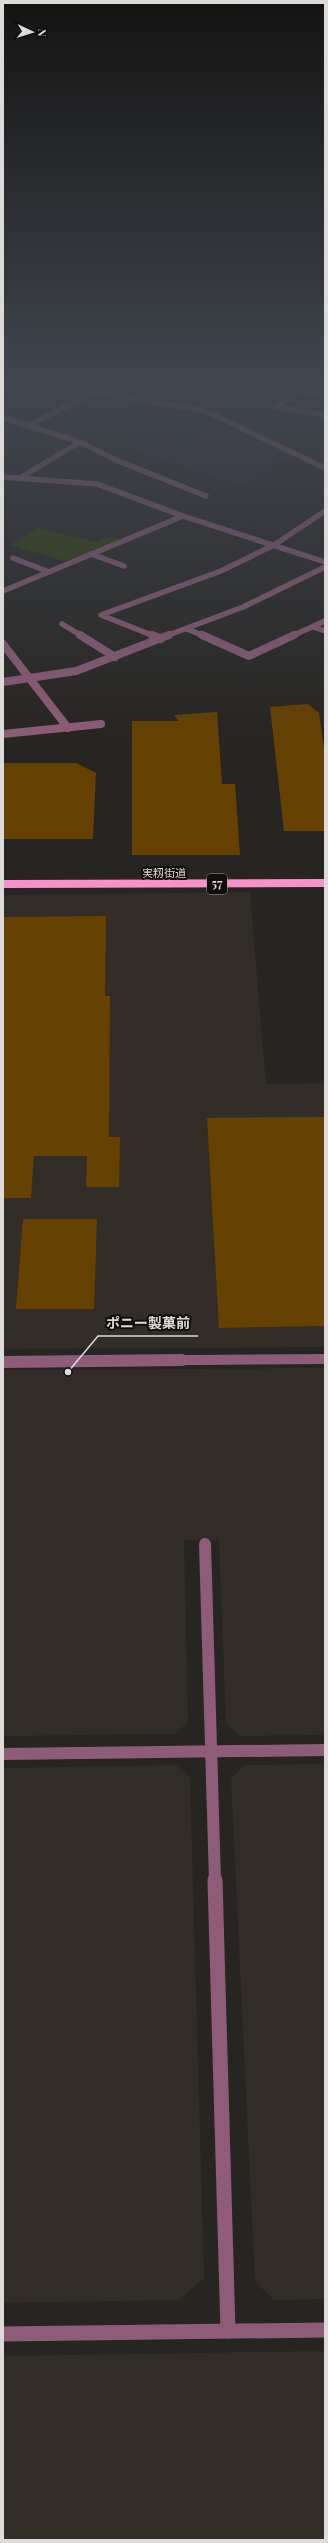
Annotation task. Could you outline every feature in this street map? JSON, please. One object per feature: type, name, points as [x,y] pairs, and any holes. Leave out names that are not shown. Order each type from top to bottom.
[{"type":"main road","name":"実籾街道","points":[[3,884],[325,883]]},
{"type":"street","points":[[156,506],[325,562]]},
{"type":"street","points":[[161,639],[101,615],[221,571],[274,545],[325,512]]},
{"type":"street","points":[[3,591],[183,516]]},
{"type":"street","points":[[91,554],[124,566]]},
{"type":"street","points":[[14,558],[49,572]]},
{"type":"street","points":[[3,682],[76,671],[243,607],[325,567]]},
{"type":"street","points":[[187,629],[249,656],[325,620]]},
{"type":"street","points":[[62,624],[115,656]]},
{"type":"street","points":[[313,627],[325,631]]},
{"type":"street","points":[[3,644],[31,678],[68,728]]},
{"type":"street","points":[[3,734],[101,724]]},
{"type":"street","points":[[3,1362],[325,1359]]},
{"type":"street","points":[[205,1544],[228,2331]]},
{"type":"street","points":[[3,1754],[325,1750]]},
{"type":"street","points":[[3,2334],[325,2330]]},
{"type":"shaded area","points":[[250,892],[266,1084],[325,1083],[325,1347],[3,1349],[3,895]]},
{"type":"shaded area","points":[[325,1368],[325,1735],[240,1736],[226,1723],[219,1540],[184,1540],[188,1722],[175,1734],[3,1736],[3,1370]]},
{"type":"shaded area","points":[[325,1764],[325,2299],[274,2300],[255,2282],[231,1778],[245,1765]]},
{"type":"shaded area","points":[[176,1765],[190,1778],[204,2278],[179,2300],[3,2303],[3,1768]]},
{"type":"shaded area","points":[[325,2351],[325,2540],[3,2540],[3,2356]]},
{"type":"green space","points":[[37,528],[97,542],[112,536],[122,539],[68,562],[10,545]]},
{"type":"building","points":[[308,704],[319,713],[325,755],[325,831],[284,831],[270,707]]},
{"type":"building","points":[[217,712],[222,784],[235,784],[240,855],[132,855],[132,721],[179,721],[174,715]]},
{"type":"building","points":[[3,763],[76,763],[96,773],[93,839],[3,839]]},
{"type":"building","points":[[106,916],[105,996],[110,996],[109,1137],[120,1137],[119,1187],[86,1187],[87,1156],[34,1156],[31,1198],[3,1198],[3,917]]},
{"type":"building","points":[[325,1117],[325,1326],[219,1328],[207,1118]]},
{"type":"building","points":[[23,1219],[97,1219],[94,1309],[16,1309]]},
{"type":"place","name":"ポニー製菓前","points":[[68,1372]]}]
